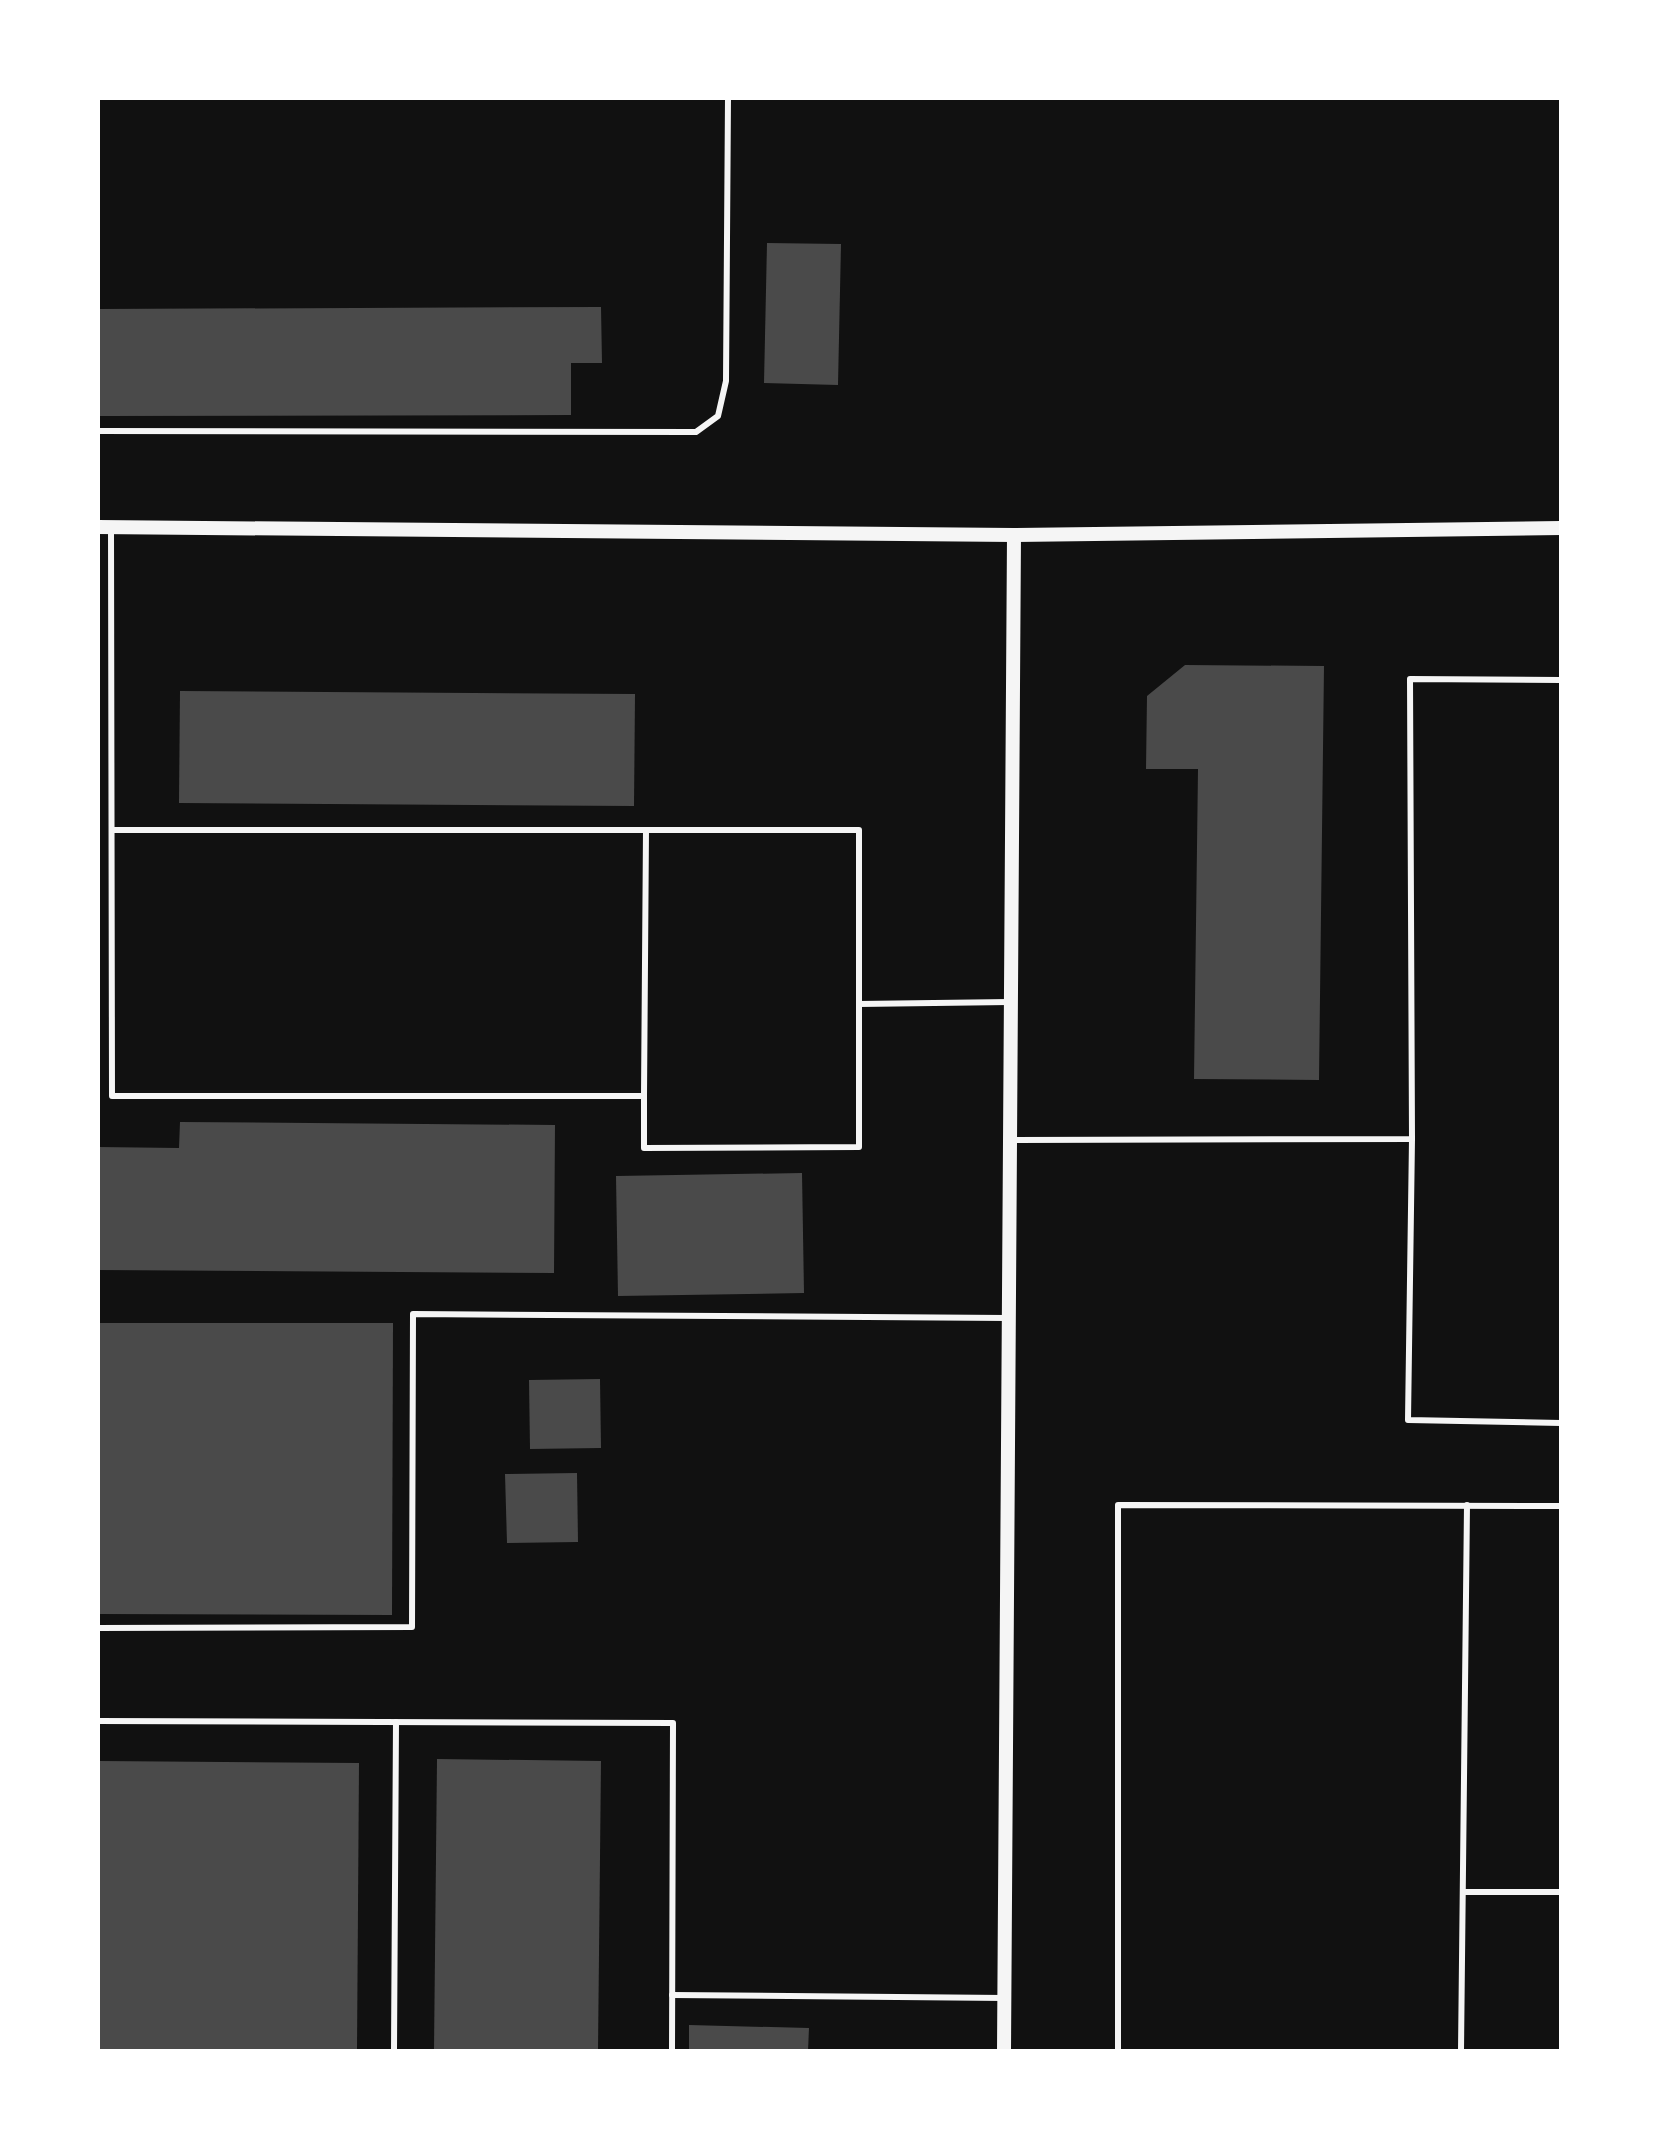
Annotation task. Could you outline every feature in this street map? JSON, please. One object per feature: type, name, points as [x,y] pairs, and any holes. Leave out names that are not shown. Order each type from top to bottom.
[{"type":"street","points":[[105,527],[1014,535],[1561,528]]},
{"type":"street","points":[[1004,2051],[1014,535]]},
{"type":"lane","points":[[98,431],[696,432],[718,416],[726,381],[728,98]]},
{"type":"lane","points":[[105,527],[112,830],[112,1096],[644,1096]]},
{"type":"lane","points":[[1561,680],[1410,679],[1412,1139],[1408,1420],[1561,1423]]},
{"type":"lane","points":[[112,830],[646,830],[859,830],[859,1147],[644,1148],[646,830]]},
{"type":"lane","points":[[859,1004],[1012,1002]]},
{"type":"lane","points":[[1011,1140],[1412,1139]]},
{"type":"lane","points":[[98,1628],[412,1627],[413,1314],[1010,1318]]},
{"type":"lane","points":[[1118,2051],[1118,1505],[1561,1506]]},
{"type":"lane","points":[[1461,2051],[1467,1505]]},
{"type":"lane","points":[[98,1721],[673,1723],[672,2051]]},
{"type":"lane","points":[[394,2051],[396,1722]]},
{"type":"lane","points":[[1464,1892],[1561,1892]]},
{"type":"lane","points":[[672,1995],[1005,1998]]},
{"type":"building","points":[[767,243],[841,244],[838,385],[764,383]]},
{"type":"building","points":[[601,307],[602,363],[571,363],[571,415],[98,416],[98,309]]},
{"type":"building","points":[[1185,665],[1324,666],[1319,1080],[1194,1079],[1198,769],[1146,769],[1147,696]]},
{"type":"building","points":[[180,691],[635,694],[634,806],[179,803]]},
{"type":"building","points":[[180,1122],[555,1125],[554,1273],[98,1270],[98,1147],[179,1148]]},
{"type":"building","points":[[802,1173],[804,1293],[618,1296],[616,1176]]},
{"type":"building","points":[[98,1323],[393,1323],[392,1615],[98,1614]]},
{"type":"building","points":[[600,1379],[601,1448],[530,1449],[529,1380]]},
{"type":"building","points":[[577,1473],[578,1542],[507,1543],[505,1474]]},
{"type":"building","points":[[437,1759],[601,1761],[598,2051],[434,2051]]},
{"type":"building","points":[[100,1761],[359,1763],[357,2051],[98,2051]]},
{"type":"building","points":[[689,2025],[809,2028],[808,2051],[689,2051]]}]
